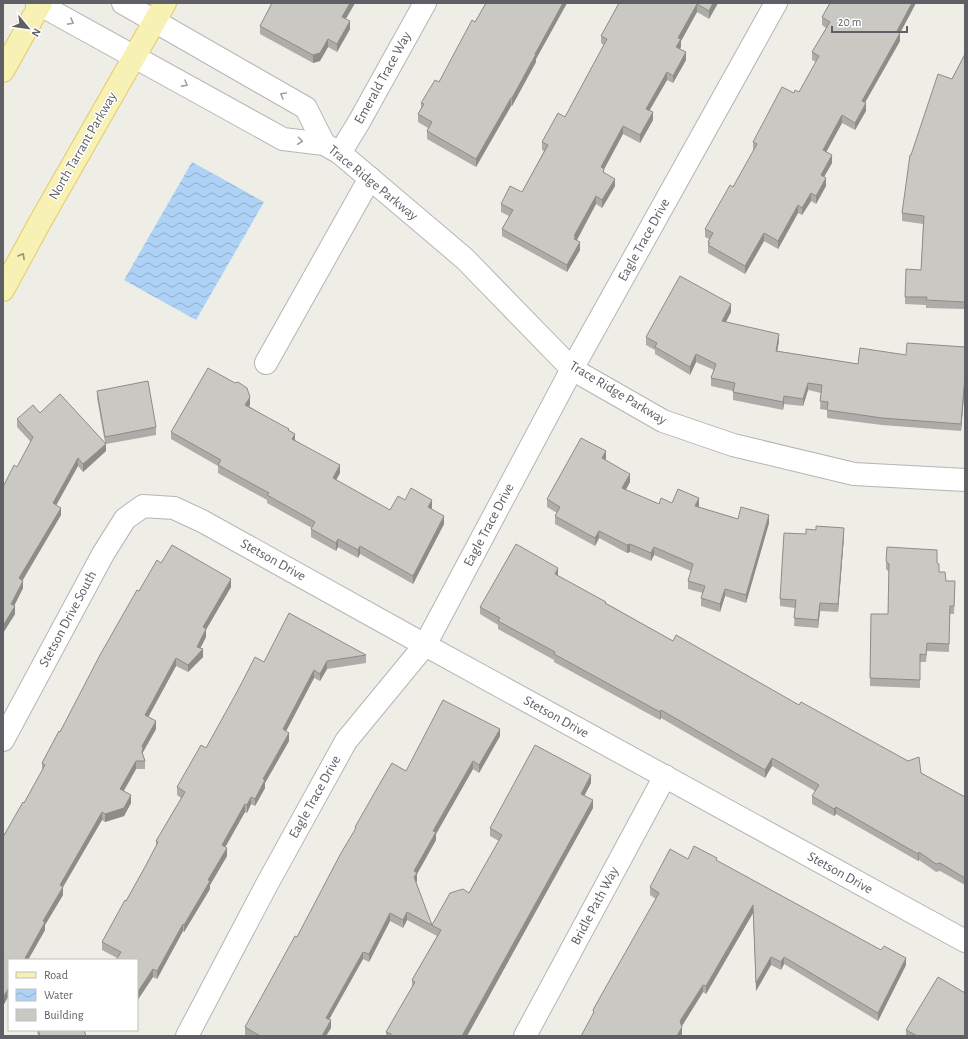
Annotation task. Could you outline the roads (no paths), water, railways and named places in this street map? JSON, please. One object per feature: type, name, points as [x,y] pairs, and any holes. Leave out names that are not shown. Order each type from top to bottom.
[{"type":"main road","points":[[3,71],[39,4]]},
{"type":"main road","name":"North Tarrant Parkway","points":[[3,290],[40,222],[160,12]]},
{"type":"street","name":"Trace Ridge Parkway","points":[[123,3],[160,12],[306,108],[332,148],[370,178],[465,259],[572,369],[663,422],[733,445],[854,474],[965,480]]},
{"type":"street","name":"Emerald Trace Way","points":[[332,148],[359,122],[425,3]]},
{"type":"street","name":"Eagle Trace Drive","points":[[187,1036],[266,886],[346,741],[425,645],[572,369],[776,3]]},
{"type":"street","name":"Trace Ridge Parkway","points":[[39,4],[283,139],[332,148]]},
{"type":"street","points":[[266,363],[370,178]]},
{"type":"street","name":"Stetson Drive","points":[[143,506],[174,508],[202,521],[965,941]]},
{"type":"street","name":"Stetson Drive South","points":[[3,740],[103,554],[125,519],[143,506]]},
{"type":"street","name":"Bridle Path Way","points":[[525,1036],[665,776]]},
{"type":"water","points":[[192,162],[264,202],[196,320],[124,280]]}]
